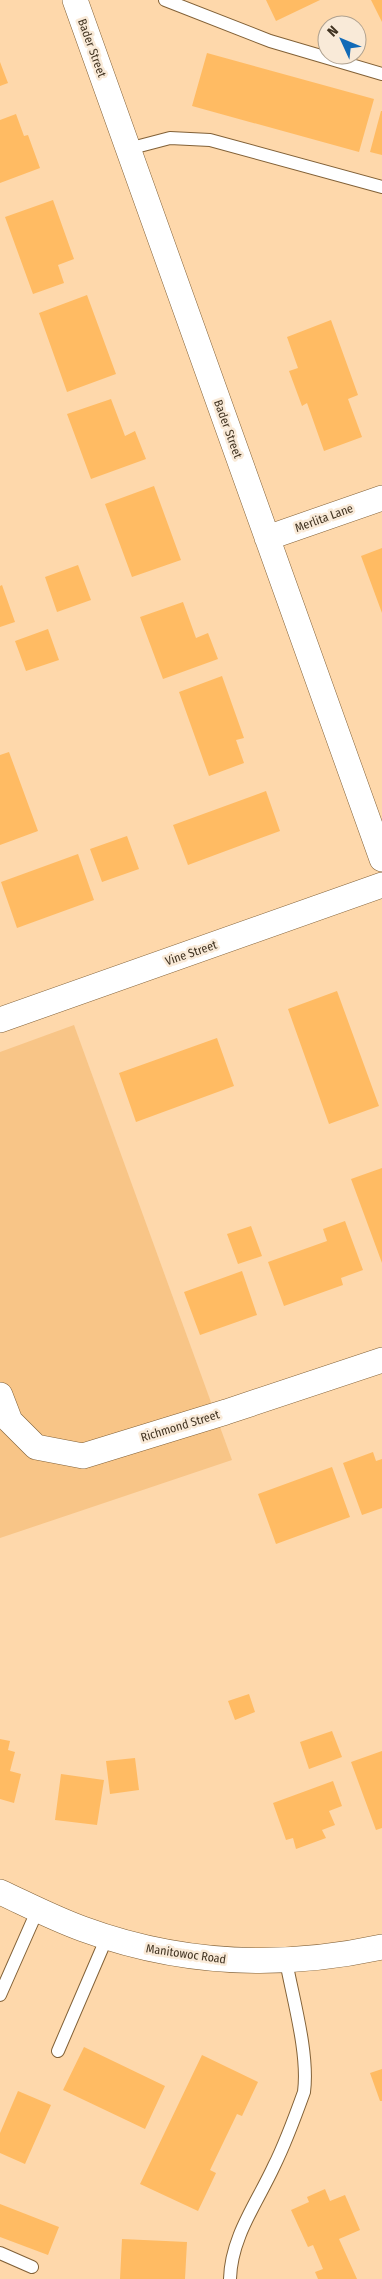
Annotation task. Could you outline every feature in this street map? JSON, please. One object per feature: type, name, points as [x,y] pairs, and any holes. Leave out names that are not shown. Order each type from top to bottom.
[{"type":"street","name":"Bader Street","points":[[78,1],[128,149],[382,859]]},
{"type":"street","name":"Merlita Lane","points":[[267,538],[382,498]]},
{"type":"street","name":"Vine Street","points":[[0,1020],[382,885]]},
{"type":"street","name":"Richmond Street","points":[[0,1396],[10,1421],[36,1447],[82,1456],[226,1412],[382,1360]]},
{"type":"street","name":"Manitowoc Road","points":[[0,1892],[83,1929],[107,1937],[150,1950],[219,1960],[286,1961],[341,1956],[382,1946]]},
{"type":"lane","points":[[165,0],[270,41],[382,74]]},
{"type":"lane","points":[[128,149],[170,138],[210,140],[382,187]]},
{"type":"lane","points":[[0,1995],[38,1910]]},
{"type":"lane","points":[[58,2052],[107,1937]]},
{"type":"lane","points":[[230,2279],[230,2266],[238,2238],[274,2167],[304,2092],[304,2058],[286,1961]]},
{"type":"lane","points":[[0,2253],[32,2267]]},
{"type":"shaded area","points":[[74,1025],[232,1460],[0,1538],[0,1052]]},
{"type":"building","points":[[266,0],[320,0],[276,21]]},
{"type":"building","points":[[371,0],[382,0],[382,22]]},
{"type":"building","points":[[207,53],[374,99],[359,152],[192,106]]},
{"type":"building","points":[[0,62],[8,83],[0,86]]},
{"type":"building","points":[[382,111],[382,155],[370,152]]},
{"type":"building","points":[[16,114],[24,136],[28,135],[40,168],[0,183],[0,120]]},
{"type":"building","points":[[53,200],[74,259],[58,265],[64,283],[33,294],[5,217]]},
{"type":"building","points":[[87,295],[116,374],[67,392],[39,313]]},
{"type":"building","points":[[331,320],[358,395],[348,399],[362,437],[324,451],[307,403],[302,406],[289,371],[298,368],[287,337]]},
{"type":"building","points":[[111,399],[125,436],[135,431],[146,459],[91,479],[67,414]]},
{"type":"building","points":[[154,486],[181,560],[132,577],[105,504]]},
{"type":"building","points":[[382,548],[382,613],[361,556]]},
{"type":"building","points":[[78,565],[91,600],[57,612],[45,577]]},
{"type":"building","points":[[2,585],[15,622],[0,627],[0,586]]},
{"type":"building","points":[[183,602],[196,638],[208,633],[218,659],[163,679],[140,617]]},
{"type":"building","points":[[48,629],[59,660],[26,671],[15,641]]},
{"type":"building","points":[[222,676],[244,738],[236,740],[244,763],[209,776],[179,692]]},
{"type":"building","points":[[9,752],[38,831],[0,845],[0,755]]},
{"type":"building","points":[[266,791],[280,831],[188,865],[173,825]]},
{"type":"building","points":[[127,836],[139,869],[102,882],[90,849]]},
{"type":"building","points":[[78,854],[94,900],[17,928],[1,882]]},
{"type":"building","points":[[337,991],[379,1106],[329,1124],[288,1009]]},
{"type":"building","points":[[217,1038],[234,1086],[136,1122],[119,1073]]},
{"type":"building","points":[[382,1168],[382,1263],[351,1179]]},
{"type":"building","points":[[345,1221],[363,1270],[341,1278],[343,1285],[284,1306],[268,1262],[327,1241],[323,1229]]},
{"type":"building","points":[[251,1226],[262,1256],[238,1264],[227,1234]]},
{"type":"building","points":[[242,1271],[257,1315],[200,1335],[184,1292]]},
{"type":"building","points":[[373,1452],[376,1461],[382,1459],[382,1508],[362,1515],[343,1463]]},
{"type":"building","points":[[332,1467],[350,1517],[276,1544],[258,1494]]},
{"type":"building","points":[[249,1694],[255,1712],[235,1720],[228,1701]]},
{"type":"building","points":[[332,1731],[342,1757],[309,1769],[300,1742]]},
{"type":"building","points":[[0,1739],[10,1741],[8,1750],[15,1752],[10,1771],[21,1774],[14,1803],[0,1799]]},
{"type":"building","points":[[382,1751],[382,1828],[376,1830],[351,1762]]},
{"type":"building","points":[[135,1758],[139,1790],[110,1794],[106,1761]]},
{"type":"building","points":[[61,1774],[104,1780],[97,1825],[55,1820]]},
{"type":"building","points":[[333,1781],[342,1806],[329,1811],[335,1825],[322,1830],[326,1838],[296,1849],[293,1838],[286,1840],[273,1803]]},
{"type":"building","points":[[84,2047],[165,2086],[145,2129],[63,2090]]},
{"type":"building","points":[[202,2055],[258,2082],[242,2116],[237,2114],[210,2170],[216,2173],[198,2211],[140,2184]]},
{"type":"building","points":[[382,2069],[382,2101],[380,2101],[370,2073]]},
{"type":"building","points":[[18,2091],[51,2105],[25,2164],[0,2153],[0,2133]]},
{"type":"building","points":[[325,2189],[330,2201],[345,2195],[360,2230],[339,2239],[357,2279],[318,2279],[315,2272],[323,2269],[313,2245],[308,2247],[291,2210],[309,2202],[307,2197]]},
{"type":"building","points":[[0,2204],[59,2227],[48,2255],[0,2237]]},
{"type":"building","points":[[122,2239],[187,2242],[185,2279],[120,2279]]}]
